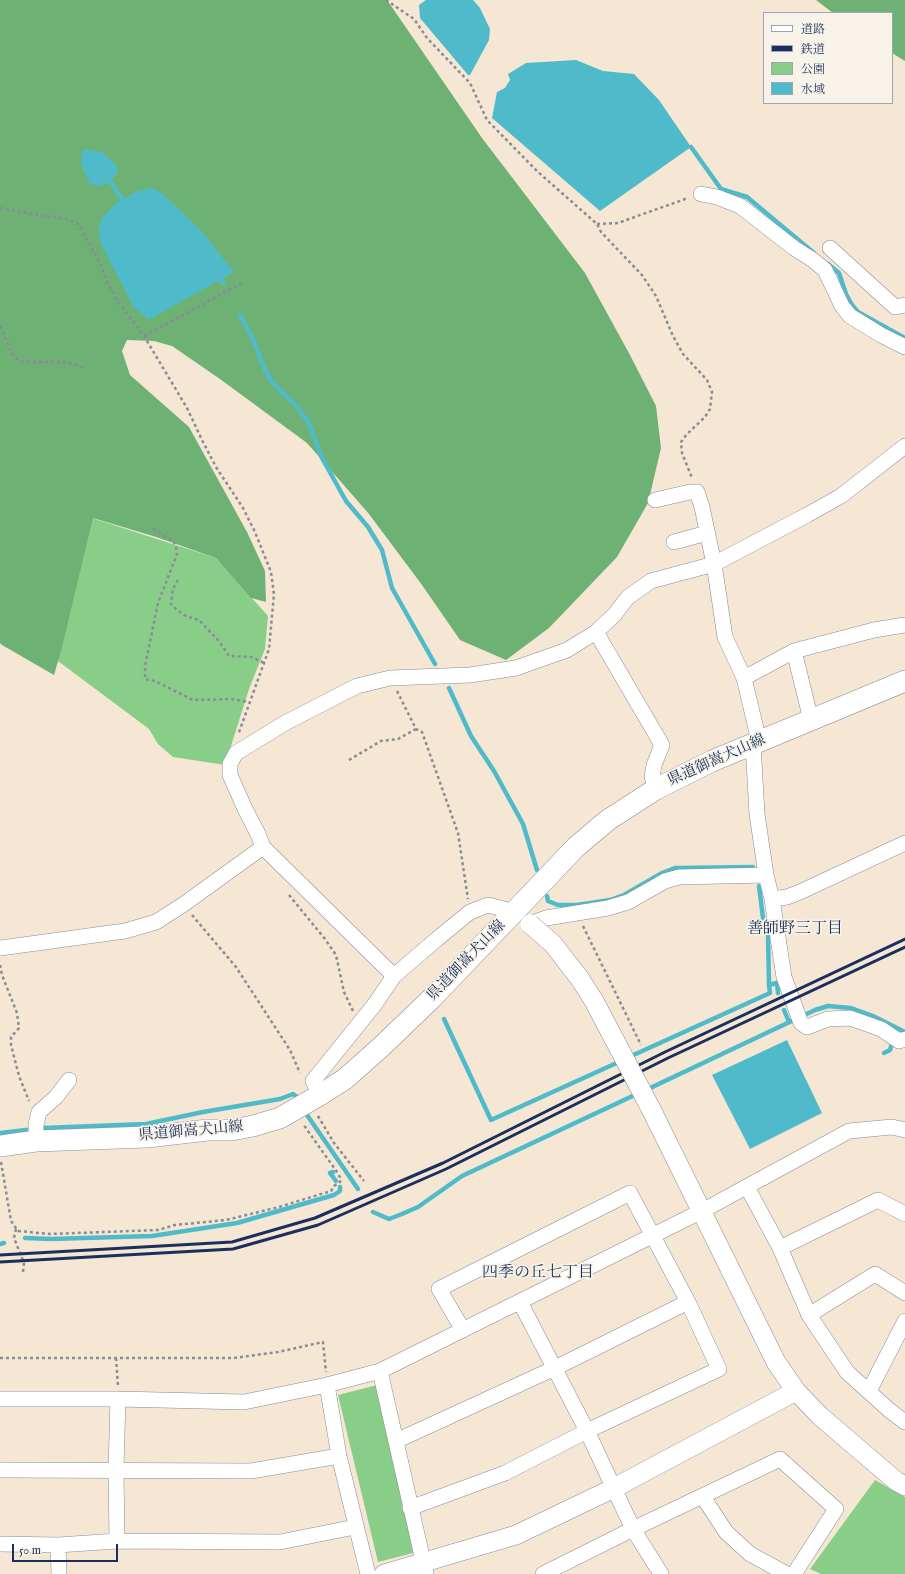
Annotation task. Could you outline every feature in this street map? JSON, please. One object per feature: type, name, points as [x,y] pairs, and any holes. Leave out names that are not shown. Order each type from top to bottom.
[{"type":"main road","name":"県道御嵩犬山線","points":[[1,1153],[37,1129],[147,1137],[208,1130],[232,1130],[253,1126],[280,1118],[310,1097],[344,1079],[522,918],[576,847],[608,820],[656,789],[712,761],[905,681]]},
{"type":"street","points":[[701,194],[717,197],[740,206],[794,248],[813,260],[825,270],[842,306],[850,316],[881,335],[905,346]]},
{"type":"street","points":[[830,248],[895,307],[905,305]]},
{"type":"street","points":[[394,976],[264,847],[230,775],[230,764],[236,753],[285,723],[357,686],[390,678],[470,675],[516,668],[567,650],[596,632],[615,614],[628,597],[651,581],[714,564],[841,496],[905,446]]},
{"type":"street","points":[[655,500],[690,492],[697,492],[714,564],[725,637],[744,678],[756,742],[757,814],[766,875],[772,899],[786,988],[796,1008],[801,1023],[807,1026],[828,1019],[850,1018],[881,1029],[902,1040]]},
{"type":"street","points":[[674,542],[707,533]]},
{"type":"street","points":[[744,678],[794,651],[874,630],[905,625]]},
{"type":"street","points":[[596,632],[662,745],[654,765],[652,777],[656,789]]},
{"type":"street","points":[[794,651],[811,720]]},
{"type":"street","points":[[772,899],[787,897],[800,892],[905,843]]},
{"type":"street","points":[[0,948],[125,931],[156,922],[264,847]]},
{"type":"street","points":[[522,918],[546,918],[608,908],[628,902],[665,881],[679,877],[766,875]]},
{"type":"street","points":[[310,1097],[313,1081],[375,1004],[394,976],[437,939],[470,912],[488,905],[522,918],[553,944],[580,979],[594,1001],[651,1109],[776,1362],[796,1391],[820,1416],[896,1481],[905,1486]]},
{"type":"street","points":[[37,1129],[56,1097],[69,1080]]},
{"type":"street","points":[[0,1399],[118,1392],[244,1402],[327,1385],[380,1371],[702,1211],[849,1132],[892,1127],[905,1130]]},
{"type":"street","points":[[747,1187],[780,1248],[809,1314],[847,1372],[870,1391],[889,1410],[905,1422]]},
{"type":"street","points":[[410,1508],[505,1473],[587,1431],[719,1369],[688,1302],[630,1193],[439,1289],[463,1330]]},
{"type":"street","points":[[780,1248],[878,1200],[905,1214]]},
{"type":"street","points":[[809,1314],[875,1274],[905,1293]]},
{"type":"street","points":[[520,1302],[587,1431],[633,1529],[661,1574]]},
{"type":"street","points":[[396,1441],[555,1368],[688,1302]]},
{"type":"street","points":[[870,1391],[905,1322]]},
{"type":"street","points":[[380,1371],[424,1568]]},
{"type":"street","points":[[327,1385],[339,1456],[355,1527],[368,1574]]},
{"type":"street","points":[[384,1574],[424,1568],[516,1535],[614,1488],[796,1391]]},
{"type":"street","points":[[118,1392],[116,1470],[118,1541]]},
{"type":"street","points":[[0,1470],[251,1471],[339,1456]]},
{"type":"street","points":[[543,1574],[780,1459],[836,1509],[794,1574]]},
{"type":"street","points":[[703,1497],[726,1532],[750,1554],[787,1574]]},
{"type":"street","points":[[0,1544],[58,1545],[118,1541],[280,1542],[355,1527]]},
{"type":"street","points":[[58,1545],[59,1574]]},
{"type":"path","points":[[386,0],[414,19],[427,38],[470,84],[486,120],[538,172],[597,224],[601,232],[642,275],[656,296],[672,336],[683,354],[707,380],[712,392],[710,409],[705,418],[687,434],[681,442],[682,453],[697,492]]},
{"type":"path","points":[[597,224],[618,224],[679,200],[701,194]]},
{"type":"path","points":[[0,208],[69,220],[78,224],[99,261],[108,284],[120,304],[144,336],[187,408],[216,467],[246,514],[255,532],[271,572],[274,594],[269,649],[236,740],[242,750]]},
{"type":"path","points":[[144,336],[242,283]]},
{"type":"path","points":[[0,326],[12,354],[18,360],[23,362],[66,362],[85,368]]},
{"type":"path","points":[[153,529],[173,541],[176,546],[177,554],[158,603],[145,666],[146,679],[155,681],[193,700],[231,699],[249,702]]},
{"type":"path","points":[[178,580],[174,589],[172,604],[177,610],[186,616],[199,620],[218,640],[229,656],[251,657],[264,663]]},
{"type":"path","points":[[390,678],[416,729],[422,732],[458,834],[470,912]]},
{"type":"path","points":[[349,760],[380,741],[398,739],[416,729]]},
{"type":"path","points":[[287,892],[336,955],[344,992],[353,1010],[362,1020]]},
{"type":"path","points":[[184,904],[236,967],[271,1019],[299,1068],[305,1087],[327,1132],[364,1182]]},
{"type":"path","points":[[578,913],[580,920],[641,1045]]},
{"type":"path","points":[[0,965],[2,975],[17,1013],[19,1028],[11,1037],[11,1045],[19,1076],[37,1129]]},
{"type":"path","points":[[1,1153],[11,1221],[18,1231],[50,1234],[158,1230],[175,1225],[226,1220],[279,1207],[331,1191],[334,1186],[340,1182],[341,1179],[337,1172],[304,1126],[310,1097]]},
{"type":"path","points":[[16,1229],[14,1238],[24,1263],[23,1272]]},
{"type":"path","points":[[0,1358],[234,1358],[278,1352],[323,1342],[327,1385]]},
{"type":"path","points":[[116,1358],[118,1392]]},
{"type":"green space","points":[[0,0],[387,0],[482,138],[585,273],[656,406],[661,448],[648,503],[617,557],[549,628],[506,660],[460,640],[422,585],[369,514],[307,443],[220,379],[172,346],[154,341],[127,340],[122,351],[130,375],[189,427],[247,532],[265,571],[266,602],[251,598],[216,558],[156,537],[93,518],[54,675],[0,643]]},
{"type":"green space","points":[[816,0],[905,0],[905,61],[893,54],[893,12],[832,12]]},
{"type":"green space","points":[[92,518],[216,558],[268,616],[265,649],[249,689],[225,765],[173,757],[158,744],[149,729],[58,661]]},
{"type":"green space","points":[[377,1385],[417,1552],[378,1562],[338,1395]]},
{"type":"green space","points":[[875,1480],[905,1497],[905,1574],[821,1574],[810,1569]]},
{"type":"water","points":[[426,0],[473,0],[480,8],[490,29],[489,40],[470,75],[468,75],[420,18],[419,5]]},
{"type":"water","points":[[576,60],[603,71],[634,74],[659,100],[691,147],[600,211],[492,118],[497,92],[505,88],[510,80],[508,74],[526,63]]},
{"type":"water","points":[[87,149],[103,153],[115,164],[118,173],[110,181],[101,186],[90,184],[81,164],[82,151]]},
{"type":"water","points":[[151,188],[162,193],[203,233],[234,272],[148,320],[134,308],[100,242],[99,229],[101,219],[116,203],[136,192]]},
{"type":"water","points":[[787,1040],[822,1113],[750,1149],[712,1075]]},
{"type":"waterway","points":[[691,147],[721,189],[747,197],[814,253]]},
{"type":"waterway","points":[[110,181],[125,203]]},
{"type":"waterway","points":[[828,264],[839,273],[846,294],[858,312],[905,338]]},
{"type":"waterway","points":[[215,276],[224,283]]},
{"type":"waterway","points":[[240,315],[252,337],[265,370],[272,382],[297,407],[309,423],[322,458],[346,501],[368,527],[382,550],[392,588],[435,664]]},
{"type":"waterway","points":[[449,688],[471,736],[494,771],[523,824],[537,870]]},
{"type":"waterway","points":[[547,896],[548,901],[558,905],[577,905],[610,900],[624,895],[662,873],[675,868],[753,867]]},
{"type":"waterway","points":[[759,886],[763,918],[768,933],[769,985]]},
{"type":"waterway","points":[[629,1057],[770,993],[769,985],[777,983],[778,993]]},
{"type":"waterway","points":[[646,1090],[815,1010],[828,1006],[851,1008],[873,1016],[905,1032]]},
{"type":"waterway","points":[[784,1010],[789,1022]]},
{"type":"waterway","points":[[444,1019],[491,1120],[621,1061]]},
{"type":"waterway","points":[[884,1053],[890,1050],[892,1043]]},
{"type":"waterway","points":[[373,1212],[389,1219],[418,1207],[462,1176],[639,1093]]},
{"type":"waterway","points":[[0,1133],[43,1128],[146,1124],[203,1112],[280,1099],[293,1094],[297,1097]]},
{"type":"waterway","points":[[307,1115],[358,1189]]},
{"type":"waterway","points":[[333,1172],[330,1173],[336,1181]]},
{"type":"waterway","points":[[25,1238],[51,1239],[152,1236],[237,1223],[334,1195],[340,1191],[340,1187]]},
{"type":"waterway","points":[[0,1244],[4,1243]]},
{"type":"railway","points":[[0,1255],[232,1242],[315,1218],[443,1163],[665,1052],[905,939]]},
{"type":"railway","points":[[0,1262],[233,1249],[318,1225],[446,1169],[668,1058],[905,947]]},
{"type":"district","name":"善師野三丁目","points":[[795,930]]},
{"type":"district","name":"四季の丘七丁目","points":[[538,1274]]}]
